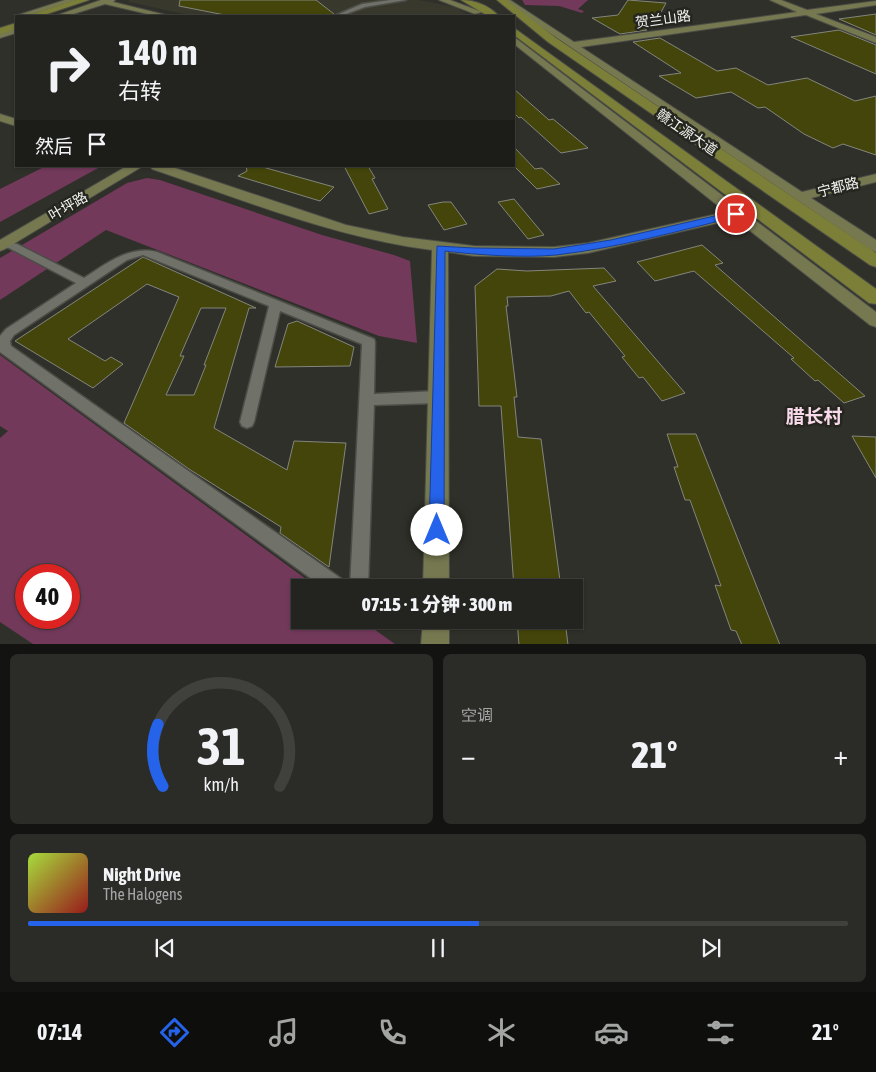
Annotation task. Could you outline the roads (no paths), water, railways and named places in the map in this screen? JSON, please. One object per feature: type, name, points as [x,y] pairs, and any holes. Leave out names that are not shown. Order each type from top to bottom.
[{"type":"main road","points":[[35,15],[85,0]]},
{"type":"main road","points":[[464,0],[480,6],[493,15]]},
{"type":"main road","name":"赣江源大道","points":[[501,0],[552,40],[876,261]]},
{"type":"main road","points":[[53,15],[105,1]]},
{"type":"main road","points":[[0,26],[15,21]]},
{"type":"main road","points":[[0,33],[15,28]]},
{"type":"main road","name":"赣江源大道","points":[[515,32],[876,298]]},
{"type":"street","points":[[24,15],[73,0]]},
{"type":"street","points":[[339,15],[364,5],[402,0]]},
{"type":"street","points":[[443,0],[481,14]]},
{"type":"street","points":[[464,0],[481,14]]},
{"type":"street","points":[[505,0],[876,247]]},
{"type":"street","points":[[774,0],[876,40]]},
{"type":"street","points":[[62,15],[105,1],[162,15]]},
{"type":"street","name":"贺兰山路","points":[[573,45],[876,3]]},
{"type":"street","points":[[0,22],[15,18]]},
{"type":"street","points":[[515,41],[876,321]]},
{"type":"street","points":[[515,54],[528,52]]},
{"type":"street","points":[[0,117],[15,122]]},
{"type":"street","name":"叶坪路","points":[[1,242],[120,167]]},
{"type":"street","name":"叶坪路","points":[[1,242],[135,167]]},
{"type":"street","points":[[159,167],[342,228],[403,242],[474,252],[554,252],[611,243],[736,214]]},
{"type":"street","name":"宁都路","points":[[801,196],[876,178]]},
{"type":"street","points":[[1,242],[84,283]]},
{"type":"street","points":[[436,579],[440,248]]},
{"type":"street","points":[[327,579],[4,348],[4,340],[10,332],[123,258],[143,252],[153,254],[369,342],[359,579]]},
{"type":"street","points":[[247,422],[276,304]]},
{"type":"street","points":[[367,400],[438,397]]},
{"type":"street","points":[[435,644],[436,629]]},
{"type":"district","name":"腊长村","points":[[814,416]]}]
